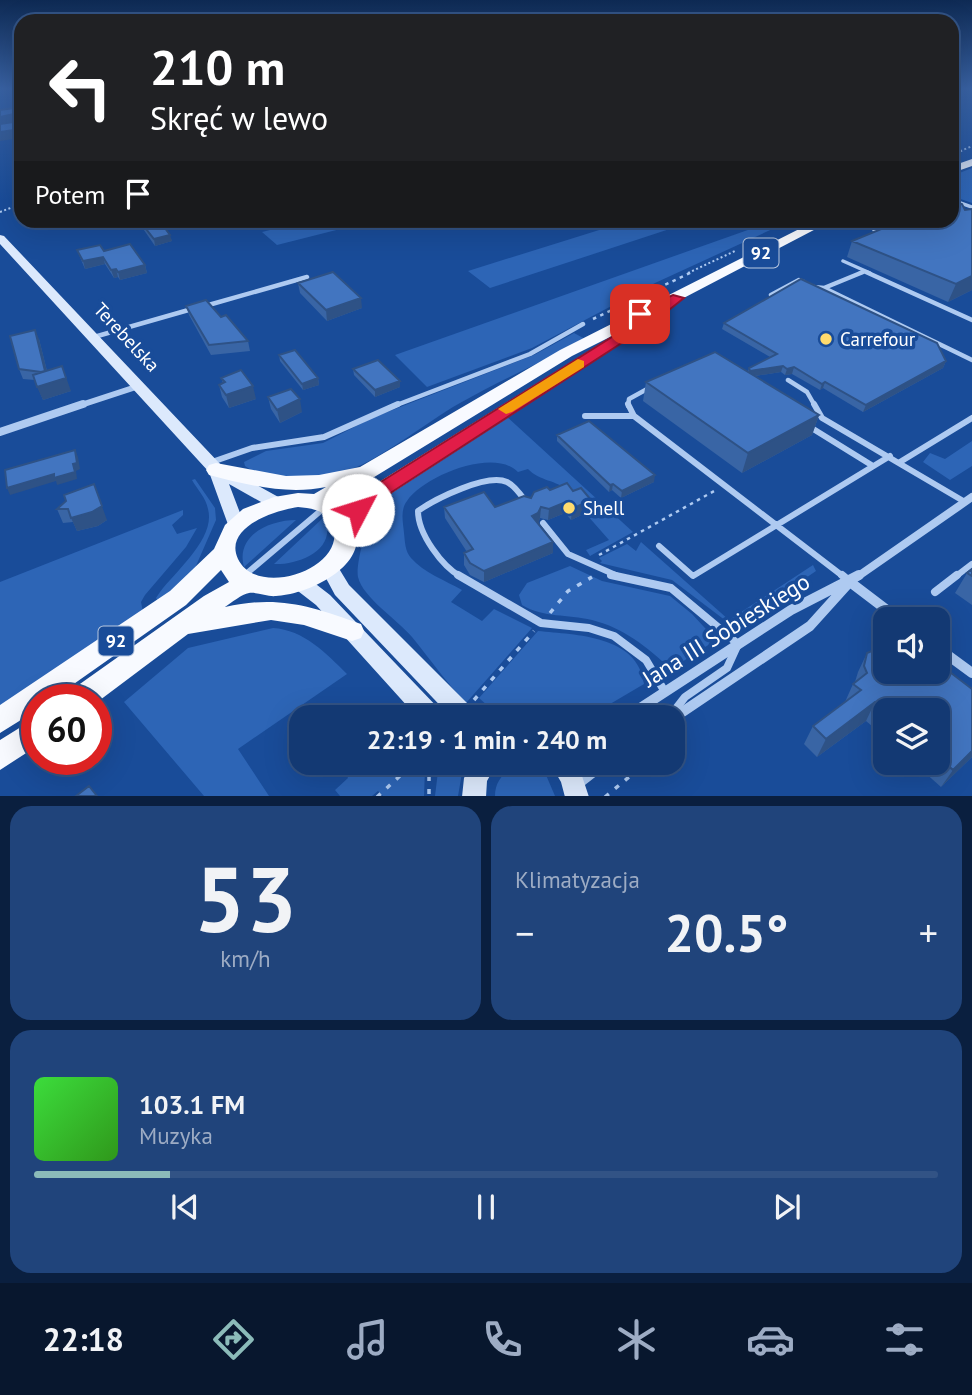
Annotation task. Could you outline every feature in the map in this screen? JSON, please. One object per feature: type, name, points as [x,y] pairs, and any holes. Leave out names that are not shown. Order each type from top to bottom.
[{"type":"main road","name":"92","points":[[0,720],[178,598],[224,553],[227,540],[236,526],[255,511],[276,503],[298,500],[321,504],[555,359],[812,228]]},
{"type":"main road","name":"92","points":[[101,684],[243,581],[272,587],[301,583],[329,567],[347,544],[346,526],[367,502],[386,487],[649,319],[677,298]]},
{"type":"main road","points":[[213,467],[272,484],[302,485],[326,482],[383,464]]},
{"type":"main road","points":[[321,504],[338,514],[346,526]]},
{"type":"main road","points":[[224,553],[230,570],[243,581]]},
{"type":"main road","points":[[180,627],[230,614],[268,608],[302,612],[352,631]]},
{"type":"main road","points":[[0,756],[21,741]]},
{"type":"street","name":"Terebelska","points":[[0,238],[213,467],[276,503]]},
{"type":"street","points":[[0,432],[140,386]]},
{"type":"street","name":"Terebelska","points":[[213,467],[236,526]]},
{"type":"street","name":"Jana III Sobieskiego","points":[[645,705],[791,610],[850,582],[969,500]]},
{"type":"street","points":[[329,567],[342,590],[465,705]]},
{"type":"street","points":[[850,582],[883,607]]},
{"type":"street","name":"Jana III Sobieskiego","points":[[685,709],[810,626],[850,582]]},
{"type":"street","points":[[301,583],[323,600],[421,705]]},
{"type":"street","points":[[950,657],[972,673]]},
{"type":"street","points":[[567,775],[576,791],[593,775]]},
{"type":"lane","points":[[874,230],[879,228]]},
{"type":"lane","points":[[843,261],[972,320]]},
{"type":"lane","points":[[824,288],[863,272]]},
{"type":"lane","points":[[94,337],[307,277]]},
{"type":"lane","points":[[771,295],[799,280],[824,288],[971,359]]},
{"type":"lane","points":[[213,467],[252,448],[324,437],[394,406],[530,354],[583,324]]},
{"type":"lane","points":[[788,380],[807,391],[822,418],[969,500]]},
{"type":"lane","points":[[658,384],[629,399],[628,408],[634,416],[778,524],[850,582]]},
{"type":"lane","points":[[585,416],[634,416]]},
{"type":"lane","points":[[900,462],[972,418]]},
{"type":"lane","points":[[805,424],[873,466]]},
{"type":"lane","points":[[659,546],[693,576],[890,456]]},
{"type":"lane","points":[[528,504],[513,485],[490,480],[427,504],[418,512],[418,522],[447,569],[541,622],[589,628],[614,636],[646,660],[665,692]]},
{"type":"lane","points":[[243,581],[321,504]]},
{"type":"lane","points":[[543,523],[568,554],[609,575],[671,588],[701,610],[738,644],[727,668],[685,697],[680,705]]},
{"type":"lane","points":[[935,592],[972,564]]},
{"type":"path","points":[[583,324],[735,251]]},
{"type":"path","points":[[472,705],[568,591],[592,577],[596,556],[726,485]]},
{"type":"path","points":[[377,796],[401,775]]},
{"type":"path","points":[[429,775],[429,796]]},
{"type":"path","points":[[605,796],[631,775]]},
{"type":"shaded area","points":[[972,168],[972,203],[959,198],[959,173]]},
{"type":"shaded area","points":[[278,228],[344,228],[277,245],[262,232]]},
{"type":"shaded area","points":[[606,228],[673,228],[490,288],[468,271]]},
{"type":"shaded area","points":[[753,228],[775,228],[655,283],[532,348],[427,387],[395,355]]},
{"type":"shaded area","points":[[574,333],[585,339],[460,403],[386,451],[354,468],[328,477],[290,480],[266,476],[245,466],[244,462],[266,451],[323,443],[372,418],[534,355]]},
{"type":"shaded area","points":[[506,416],[633,532],[590,556],[586,550],[609,540],[587,515],[594,512],[574,490],[568,491],[528,469],[518,472],[507,465],[476,464],[459,468],[415,492],[407,501],[403,512],[406,546],[411,558],[428,572],[462,590],[451,602],[482,621],[494,609],[532,628],[466,703],[406,630],[367,593],[358,577],[359,561],[367,527],[378,501]]},
{"type":"shaded area","points":[[972,441],[972,466],[950,480],[923,462],[930,453],[945,459]]},
{"type":"shaded area","points":[[195,479],[215,508],[216,520],[192,575],[159,603],[156,598],[193,554],[206,531],[208,509],[192,480]]},
{"type":"shaded area","points":[[183,510],[183,515],[172,525],[177,534],[197,528],[186,547],[145,595],[141,602],[143,612],[41,684],[21,684],[21,698],[0,713],[0,582]]},
{"type":"shaded area","points":[[324,517],[326,538],[314,553],[294,562],[274,564]]},
{"type":"shaded area","points":[[296,520],[244,567],[245,546],[250,538],[266,526]]},
{"type":"shaded area","points":[[641,542],[729,620],[813,565],[816,571],[734,627],[672,580],[600,563],[602,561],[599,558],[627,544],[636,551]]},
{"type":"shaded area","points":[[570,566],[602,581],[670,596],[692,614],[716,640],[671,669],[644,646],[614,628],[583,618],[539,612],[522,605],[519,595],[527,583]]},
{"type":"shaded area","points":[[273,628],[304,638],[323,651],[347,674],[302,705],[289,705],[289,714],[238,749],[269,796],[204,796],[124,702],[188,648]]},
{"type":"shaded area","points":[[538,631],[587,637],[618,647],[630,656],[639,668],[644,684],[608,705],[487,705],[479,698]]},
{"type":"shaded area","points":[[347,775],[425,775],[424,796],[383,796],[378,791],[372,796],[340,796],[335,790],[348,778]]},
{"type":"shaded area","points":[[438,775],[462,775],[458,796],[435,796]]},
{"type":"shaded area","points":[[546,775],[555,796],[495,796],[501,777]]},
{"type":"building","points":[[0,126],[14,126],[14,130],[0,132]]},
{"type":"building","points":[[959,203],[965,210],[972,209],[972,276],[956,284],[852,241],[884,228],[959,228]]},
{"type":"building","points":[[145,228],[165,228],[170,235],[154,239]]},
{"type":"building","points":[[130,244],[145,265],[118,272],[116,269],[111,270],[103,257],[83,261],[77,250],[100,245],[104,251]]},
{"type":"building","points":[[333,272],[361,298],[326,310],[298,283]]},
{"type":"building","name":"Carrefour","points":[[801,279],[937,343],[946,361],[866,405],[794,367],[750,371],[749,368],[777,354],[724,323]]},
{"type":"building","points":[[206,300],[221,317],[226,315],[248,341],[209,345],[186,306]]},
{"type":"building","points":[[35,330],[45,371],[41,372],[19,369],[10,336]]},
{"type":"building","points":[[295,350],[318,378],[302,384],[279,355]]},
{"type":"building","points":[[715,352],[819,415],[748,453],[646,382]]},
{"type":"building","points":[[378,360],[400,381],[375,390],[353,369]]},
{"type":"building","points":[[62,366],[66,378],[37,387],[33,375]]},
{"type":"building","points":[[241,370],[253,386],[226,395],[219,385],[225,382],[221,378]]},
{"type":"building","points":[[291,389],[300,399],[277,410],[268,397]]},
{"type":"building","points":[[589,421],[655,475],[622,491],[613,484],[610,485],[557,435]]},
{"type":"building","points":[[75,450],[75,472],[54,478],[54,474],[7,488],[5,470]]},
{"type":"building","points":[[567,483],[573,491],[581,488],[591,500],[572,509],[566,502],[549,509],[541,507],[538,513],[532,516],[553,542],[484,571],[470,563],[464,553],[473,549],[444,507],[484,492],[495,507],[524,496],[531,498],[534,492],[547,487],[550,490]]},
{"type":"building","points":[[94,484],[102,506],[71,518],[68,509],[57,509],[66,501],[64,495]]},
{"type":"building","points":[[873,650],[873,684],[950,684],[950,672],[972,689],[972,751],[953,770],[950,767],[950,698],[873,698],[873,704],[826,739],[813,726],[861,690],[853,684],[867,673],[864,666],[867,653]]},
{"type":"building","points":[[89,786],[97,796],[76,796]]},
{"type":"slow traffic","points":[[506,409],[578,364]]},
{"type":"place","name":"Carrefour","points":[[826,339]]},
{"type":"place","name":"Shell","points":[[569,508]]},
{"type":"route","points":[[358,510],[386,487],[663,310],[677,298],[640,314]]}]
